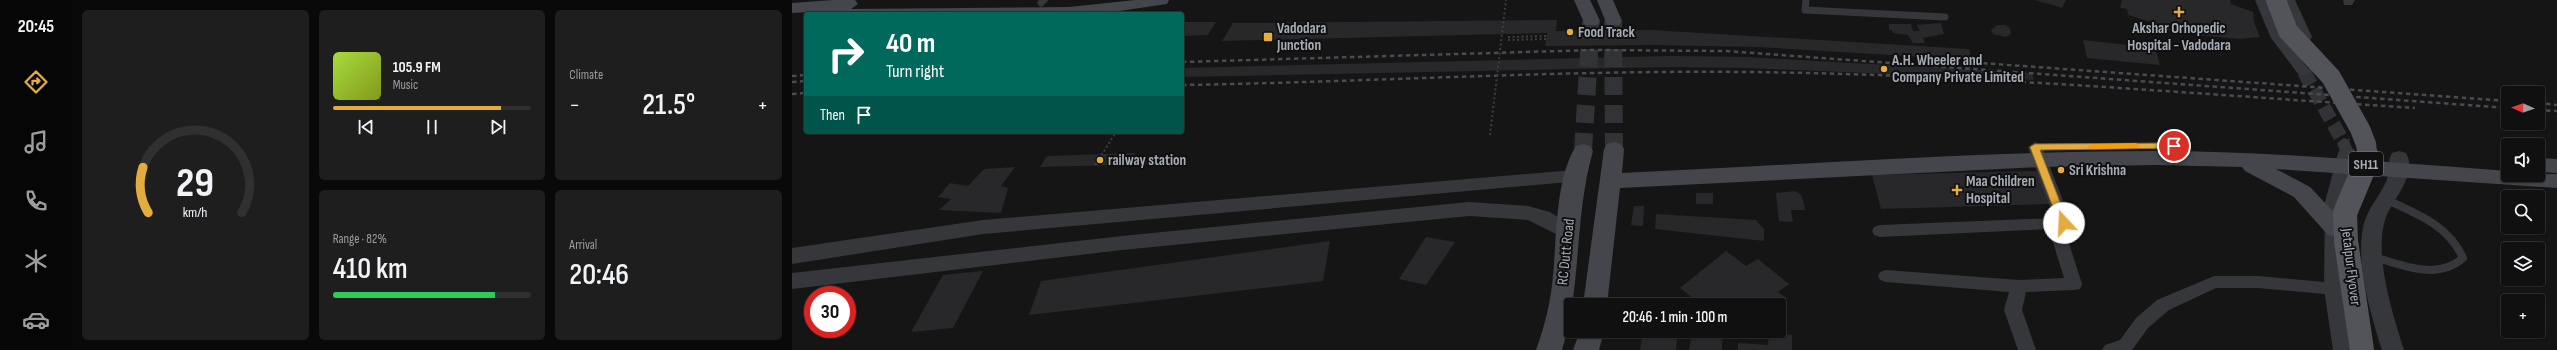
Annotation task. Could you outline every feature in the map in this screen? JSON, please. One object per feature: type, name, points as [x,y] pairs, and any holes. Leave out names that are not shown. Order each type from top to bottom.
[{"type":"main road","points":[[801,9],[863,4],[1100,0]]},
{"type":"main road","points":[[1068,12],[1136,5],[1161,0]]},
{"type":"main road","points":[[1582,0],[1591,21]]},
{"type":"main road","points":[[1605,0],[1613,21]]},
{"type":"main road","name":"Jetalpur Flyover","points":[[2276,0],[2288,31],[2331,77],[2360,129],[2366,144],[2368,160],[2345,213],[2346,241],[2362,350]]},
{"type":"main road","points":[[1596,298],[1612,166],[1813,164],[2203,146],[2345,154],[2400,164],[2557,181]]},
{"type":"main road","name":"RC Dutt Road","points":[[1549,350],[1559,322],[1574,176],[1583,151]]},
{"type":"main road","points":[[2038,154],[2239,160],[2345,154]]},
{"type":"main road","points":[[2239,160],[2270,174],[2302,192],[2336,229]]},
{"type":"main road","points":[[2400,164],[2501,164]]},
{"type":"main road","points":[[2545,165],[2557,166]]},
{"type":"main road","points":[[1586,350],[1590,338]]},
{"type":"street","points":[[2261,0],[2277,38],[2304,72]]},
{"type":"street","points":[[2289,0],[2306,37]]},
{"type":"street","points":[[2038,154],[2064,223]]},
{"type":"street","points":[[2344,350],[2335,290],[2335,202],[2345,154]]},
{"type":"street","points":[[2393,350],[2384,323],[2372,245],[2375,221],[2387,200],[2400,164]]},
{"type":"street","points":[[792,256],[983,227],[1574,176]]},
{"type":"street","points":[[792,281],[1122,243],[1469,209],[1528,213],[1543,218],[1568,233]]},
{"type":"street","points":[[1880,231],[2064,223]]},
{"type":"street","points":[[1886,276],[2019,286],[2074,284],[2057,229],[2064,223]]},
{"type":"street","points":[[2111,350],[2126,345],[2142,323],[2163,306],[2214,282],[2258,282],[2335,290]]},
{"type":"street","points":[[2019,286],[2013,310],[2027,350]]},
{"type":"lane","points":[[1806,0],[1805,10],[1945,17]]},
{"type":"lane","points":[[2374,257],[2415,267],[2446,270],[2456,266],[2463,258],[2459,246],[2433,223],[2387,200]]},
{"type":"path","points":[[1490,135],[1506,0]]},
{"type":"path","points":[[1508,38],[1548,37]]},
{"type":"path","points":[[1095,165],[1115,134]]},
{"type":"building","points":[[2035,0],[2066,0],[2062,8]]},
{"type":"building","points":[[2122,0],[2230,0],[2231,4],[2253,12],[2254,22],[2260,37],[2239,39],[2199,35],[2191,31],[2191,35],[2155,27],[2151,22],[2128,15],[2127,9],[2120,8]]},
{"type":"building","points":[[1557,20],[1556,31],[1651,30],[1969,49],[1972,60],[1758,47],[1653,45],[1545,46],[1547,33],[1222,41],[1233,23]]},
{"type":"building","points":[[1184,22],[1216,22],[1208,35],[1184,36]]},
{"type":"building","points":[[1941,23],[1944,34],[1923,38],[1925,43],[1913,43],[1908,35],[1893,33],[1892,30],[1889,30],[1889,24],[1911,24],[1913,31],[1920,31],[1917,25]]},
{"type":"building","points":[[1997,25],[2005,25],[2010,28],[2011,34],[2006,37],[1993,34],[1991,30]]},
{"type":"building","points":[[2083,40],[2155,48],[2160,65],[2087,58]]},
{"type":"building","points":[[1671,56],[1746,57],[2032,73],[2034,80],[1746,68],[1671,67],[1184,77],[1184,68]]},
{"type":"building","name":"railway station","points":[[1135,153],[1134,157],[1159,155],[1155,164],[1040,167],[1047,156]]},
{"type":"building","points":[[1015,167],[1001,186],[1008,188],[1001,213],[939,210],[951,199],[938,197],[950,183],[968,186],[984,169]]},
{"type":"building","points":[[2037,171],[2052,204],[1881,209],[1872,175]]},
{"type":"building","points":[[1796,191],[1802,196],[1805,210],[1791,210],[1793,222],[1779,221],[1776,193]]},
{"type":"building","points":[[1696,193],[1713,193],[1713,204],[1696,204]]},
{"type":"building","points":[[1634,206],[1644,206],[1643,226],[1631,225]]},
{"type":"building","points":[[1656,214],[1756,220],[1764,229],[1764,241],[1655,229]]},
{"type":"building","points":[[1426,237],[1455,242],[1426,285],[1399,279]]},
{"type":"building","points":[[1330,241],[1323,281],[1029,315],[1041,281]]},
{"type":"building","points":[[1726,251],[1746,266],[1758,259],[1789,284],[1778,292],[1787,298],[1786,299],[1693,298],[1680,288]]},
{"type":"building","points":[[983,271],[953,328],[911,332],[943,275]]},
{"type":"building","points":[[1786,334],[1792,335],[1792,350],[1738,350],[1738,343],[1768,345],[1769,338],[1786,338]]},
{"type":"building","points":[[1642,338],[1677,338],[1676,350],[1640,350]]},
{"type":"building","points":[[1691,338],[1723,338],[1722,350],[1689,350]]},
{"type":"tunnel","points":[[1583,151],[1591,21]]},
{"type":"tunnel","points":[[1613,21],[1614,149]]},
{"type":"tunnel","points":[[2304,72],[2344,143]]},
{"type":"railway","points":[[1184,62],[1594,50],[1726,51],[2501,107]]},
{"type":"railway","points":[[1967,62],[2501,100]]},
{"type":"railway","points":[[1184,85],[1534,74],[1746,72],[1913,76],[2415,108]]},
{"type":"railway","points":[[792,76],[804,75]]},
{"type":"railway","points":[[792,82],[804,81]]},
{"type":"railway","points":[[792,94],[804,93]]},
{"type":"railway","points":[[2545,104],[2557,105]]},
{"type":"railway","points":[[2545,110],[2557,111]]},
{"type":"slow traffic","points":[[2092,147],[2136,146]]},
{"type":"place","name":"Akshar Orhopedic Hospital - Vadodara","points":[[2179,12]]},
{"type":"place","name":"Food Track","points":[[1570,32]]},
{"type":"place","name":"Vadodara Junction","points":[[1268,37]]},
{"type":"place","name":"A.H. Wheeler and Company Private Limited","points":[[1884,69]]},
{"type":"place","name":"railway station","points":[[1100,160]]},
{"type":"place","name":"Sri Krishna","points":[[2061,170]]},
{"type":"place","name":"Maa Children Hospital","points":[[1957,190]]},
{"type":"route","points":[[2064,223],[2035,147],[2174,146]]}]
